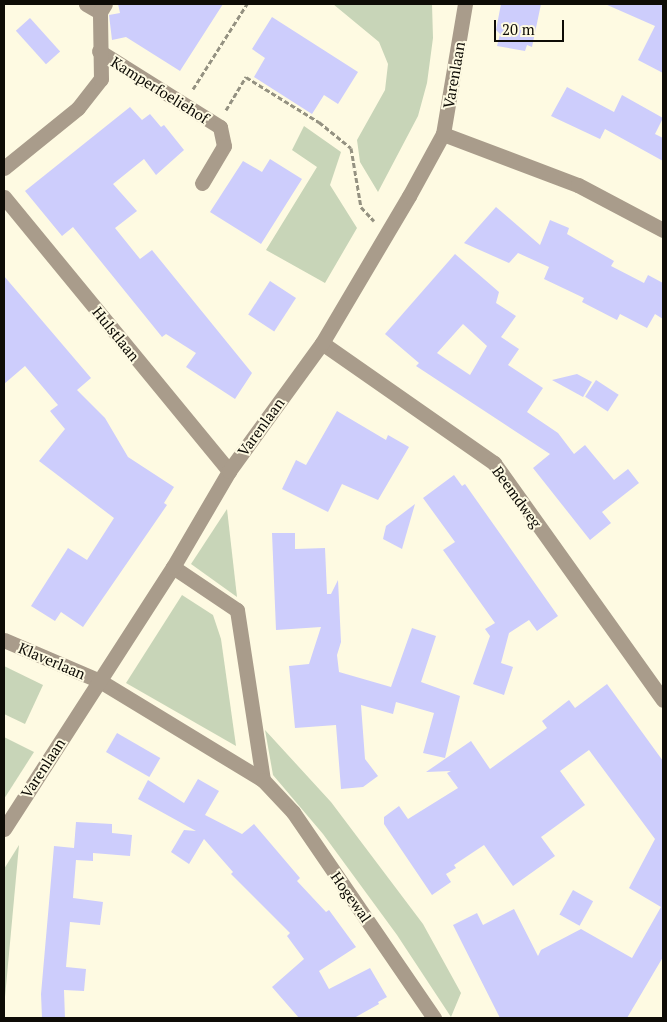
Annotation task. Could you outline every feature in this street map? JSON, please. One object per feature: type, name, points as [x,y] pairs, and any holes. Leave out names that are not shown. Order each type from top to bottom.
[{"type":"street","name":"Kamperfoeliehof","points":[[4,168],[78,108],[102,79],[98,52],[102,8],[86,4]]},
{"type":"street","name":"Varenlaan","points":[[4,829],[173,567],[228,471],[322,343],[443,134],[465,4]]},
{"type":"street","name":"Kamperfoeliehof","points":[[98,52],[220,128],[224,146],[202,184]]},
{"type":"street","points":[[443,134],[578,185],[663,230]]},
{"type":"street","name":"Hulstlaan","points":[[4,197],[228,471]]},
{"type":"street","name":"Beemdweg","points":[[322,343],[494,464],[663,700]]},
{"type":"street","points":[[173,567],[237,610],[263,780]]},
{"type":"street","name":"Klaverlaan","points":[[4,640],[100,681]]},
{"type":"street","name":"Hogewal","points":[[100,681],[263,780],[293,812],[434,1018]]},
{"type":"path","points":[[184,105],[247,4]]},
{"type":"path","points":[[216,125],[246,77],[319,122],[350,148],[361,207],[386,234]]},
{"type":"green space","points":[[333,4],[432,4],[433,38],[427,83],[418,116],[378,192],[360,162],[357,140],[385,90],[388,64],[379,42]]},
{"type":"green space","points":[[304,126],[341,152],[330,185],[357,228],[325,283],[266,250],[317,167],[292,150]]},
{"type":"green space","points":[[227,509],[237,597],[191,564]]},
{"type":"green space","points":[[182,595],[213,615],[221,639],[236,746],[126,683]]},
{"type":"green space","points":[[4,666],[43,685],[25,724],[4,714]]},
{"type":"green space","points":[[265,730],[331,802],[423,924],[461,993],[451,1017],[397,935],[323,834],[273,775]]},
{"type":"green space","points":[[4,737],[34,752],[4,799]]},
{"type":"green space","points":[[19,845],[4,1008],[4,869]]},
{"type":"building","points":[[118,4],[223,4],[180,71],[126,37],[112,40],[109,15],[120,13]]},
{"type":"building","points":[[501,4],[541,4],[532,47],[527,45],[525,51],[497,46],[500,34],[496,30]]},
{"type":"building","points":[[605,4],[663,4],[663,73],[638,60],[655,26]]},
{"type":"building","points":[[272,17],[358,72],[338,104],[324,95],[312,114],[254,77],[265,58],[252,49]]},
{"type":"building","points":[[30,18],[60,51],[46,64],[16,31]]},
{"type":"building","points":[[567,87],[614,112],[622,95],[663,118],[655,134],[663,138],[663,161],[605,129],[600,139],[551,116]]},
{"type":"building","points":[[130,107],[142,120],[150,114],[161,127],[164,125],[184,150],[156,175],[144,159],[113,184],[137,211],[115,228],[140,259],[152,250],[252,373],[235,399],[186,367],[196,353],[166,334],[162,337],[73,227],[62,236],[25,191]]},
{"type":"building","points":[[270,159],[302,179],[261,244],[210,212],[243,161],[262,172]]},
{"type":"building","points":[[496,207],[540,245],[550,220],[569,228],[567,234],[614,261],[611,266],[644,283],[648,275],[663,283],[663,319],[655,314],[647,328],[620,314],[617,320],[582,302],[584,298],[544,279],[549,267],[518,253],[509,263],[464,243]]},
{"type":"building","points":[[455,254],[499,292],[496,303],[516,316],[501,337],[519,349],[508,365],[543,388],[527,412],[558,433],[574,454],[585,445],[614,480],[628,469],[639,483],[602,512],[611,523],[590,540],[533,468],[550,454],[416,366],[419,363],[385,334]],"holes":[[[463,324],[487,346],[470,375],[437,353]]]},
{"type":"building","points":[[4,276],[91,378],[77,390],[105,418],[128,457],[174,487],[164,503],[167,505],[83,627],[61,612],[55,621],[31,606],[68,548],[87,560],[114,518],[39,461],[65,429],[50,411],[58,405],[25,366],[4,384]]},
{"type":"building","points":[[270,281],[296,298],[274,331],[248,315]]},
{"type":"building","points":[[577,374],[592,382],[583,397],[552,380]]},
{"type":"building","points":[[596,380],[619,395],[608,411],[585,397]]},
{"type":"building","points":[[337,411],[386,440],[388,435],[409,447],[378,500],[342,484],[328,512],[282,489],[296,460],[306,465]]},
{"type":"building","points":[[454,475],[462,486],[465,484],[558,616],[537,631],[529,620],[509,633],[501,663],[513,667],[504,695],[473,684],[490,636],[485,629],[495,623],[443,550],[455,542],[423,498]]},
{"type":"building","points":[[415,504],[402,549],[383,539],[386,526]]},
{"type":"building","points":[[272,533],[295,533],[295,549],[325,548],[327,594],[331,594],[338,580],[341,642],[337,655],[339,672],[391,687],[412,628],[436,636],[421,682],[460,696],[445,758],[423,753],[434,713],[396,702],[393,714],[361,705],[365,759],[378,776],[363,787],[341,789],[336,725],[295,728],[289,666],[309,664],[321,627],[276,630]]},
{"type":"building","points":[[607,684],[663,761],[663,957],[627,1018],[500,1018],[453,925],[477,913],[483,925],[514,909],[538,956],[541,950],[581,929],[632,958],[661,907],[629,888],[655,839],[589,750],[560,771],[585,805],[541,837],[555,856],[513,886],[484,845],[454,865],[456,868],[446,874],[451,882],[432,895],[384,824],[384,817],[399,806],[408,819],[458,788],[447,773],[451,771],[426,772],[471,741],[490,769],[547,728],[542,721],[569,700],[575,708]]},
{"type":"building","points":[[117,733],[160,758],[149,777],[106,752]]},
{"type":"building","points":[[198,779],[219,791],[205,815],[242,834],[254,824],[300,878],[297,881],[326,912],[329,910],[356,947],[319,971],[329,989],[370,968],[387,997],[378,1002],[379,1004],[354,1018],[299,1018],[272,987],[304,959],[287,936],[290,933],[231,874],[233,872],[204,839],[189,864],[171,852],[184,830],[196,831],[138,799],[148,780],[184,803]]},
{"type":"building","points":[[76,822],[112,824],[112,833],[132,835],[130,856],[93,853],[93,861],[76,860],[73,898],[103,902],[100,925],[70,922],[66,967],[86,969],[84,991],[64,990],[65,1018],[42,1018],[41,994],[54,846],[74,848]]},
{"type":"building","points":[[573,890],[593,901],[580,926],[559,914]]}]
